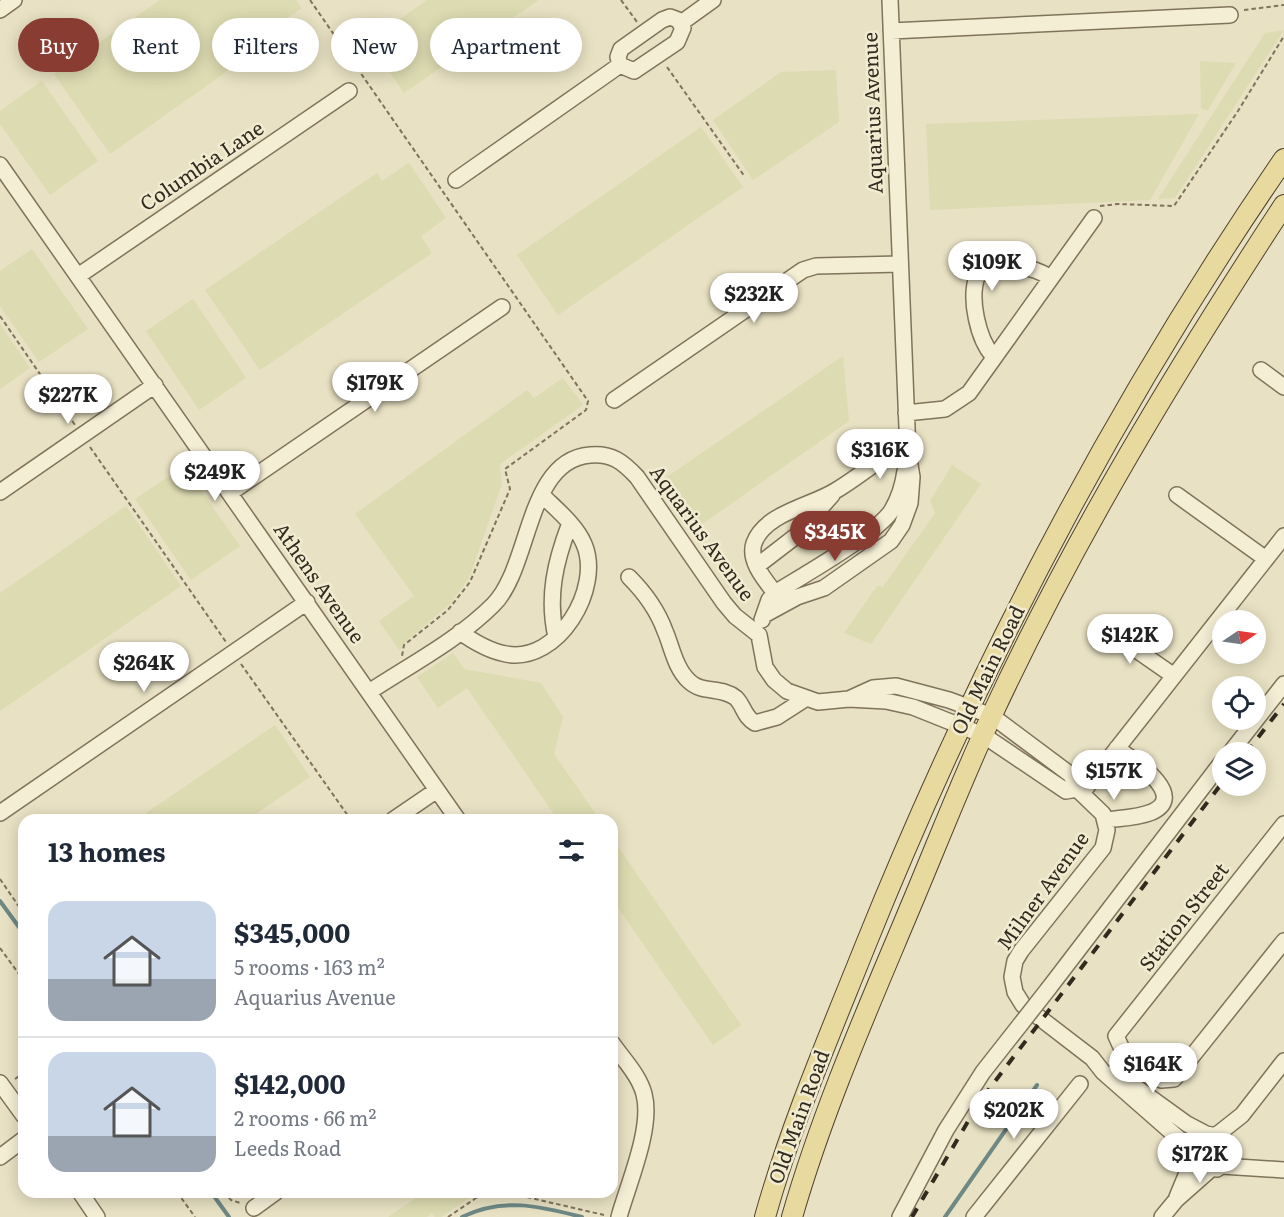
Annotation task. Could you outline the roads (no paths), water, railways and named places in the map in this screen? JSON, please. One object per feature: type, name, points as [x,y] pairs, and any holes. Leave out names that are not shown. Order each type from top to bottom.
[{"type":"main road","name":"Old Main Road","points":[[765,1217],[810,1084],[912,831],[965,717],[1058,531],[1107,443],[1181,317],[1284,159]]},
{"type":"main road","name":"Old Main Road","points":[[792,1217],[810,1156],[834,1090],[992,716],[1048,603],[1126,458],[1203,330],[1284,206]]},
{"type":"street","points":[[0,10],[14,0]]},
{"type":"street","points":[[681,23],[714,0]]},
{"type":"street","name":"Aquarius Avenue","points":[[764,615],[797,597],[824,588],[891,542],[902,525],[910,503],[912,477],[907,447],[890,0]]},
{"type":"street","points":[[891,31],[1230,15]]},
{"type":"street","points":[[620,65],[618,57],[621,50],[644,33],[666,18],[674,18],[681,23]]},
{"type":"street","points":[[620,65],[634,71],[659,55],[681,38],[681,23]]},
{"type":"street","points":[[456,180],[620,65]]},
{"type":"street","name":"Columbia Lane","points":[[78,276],[349,91]]},
{"type":"street","name":"Athens Avenue","points":[[1,167],[454,814]]},
{"type":"street","points":[[906,413],[934,411],[953,405],[969,393],[993,356],[1094,218]]},
{"type":"street","points":[[614,400],[803,270],[816,266],[900,264]]},
{"type":"street","points":[[993,356],[979,334],[975,287],[977,277],[987,271],[1025,268],[1042,271],[1050,278]]},
{"type":"street","points":[[230,493],[502,307]]},
{"type":"street","points":[[1261,370],[1284,387]]},
{"type":"street","points":[[0,492],[155,385]]},
{"type":"street","name":"Aquarius Avenue","points":[[907,447],[903,481],[891,512],[872,529],[775,593],[769,600],[759,635],[761,654],[774,680],[787,691],[805,699],[832,702],[849,699],[900,703],[965,717]]},
{"type":"street","name":"Aquarius Avenue","points":[[775,593],[757,566],[753,551],[761,531],[785,515],[833,492],[907,447]]},
{"type":"street","name":"Aquarius Avenue","points":[[369,692],[460,632],[493,605],[502,595],[511,578],[542,495],[562,466],[573,460],[597,454],[614,457],[624,462],[638,477],[724,603],[735,616],[759,635]]},
{"type":"street","name":"Aquarius Avenue","points":[[757,566],[796,536],[833,492]]},
{"type":"street","points":[[460,632],[475,642],[507,655],[519,654],[542,646],[568,626],[589,574],[584,542],[570,523],[542,495]]},
{"type":"street","points":[[1177,495],[1266,559]]},
{"type":"street","points":[[556,637],[552,616],[552,584],[570,523]]},
{"type":"street","points":[[965,717],[983,735],[1061,788],[1080,791],[1117,748],[1284,536]]},
{"type":"street","points":[[629,577],[655,608],[678,666],[687,680],[699,689],[723,692],[734,697],[749,720],[755,723],[777,717],[805,699]]},
{"type":"street","points":[[0,813],[306,602]]},
{"type":"street","points":[[1105,628],[1174,676]]},
{"type":"street","points":[[1239,742],[1284,684]]},
{"type":"street","name":"Milner Avenue","points":[[965,717],[992,716],[1071,775],[1080,791],[1100,809],[1105,820],[1107,836],[1103,848],[1021,951],[1013,969],[1013,985],[1023,1005],[1092,1059],[1103,1072],[1194,1153]]},
{"type":"street","points":[[1105,820],[1153,811],[1164,799],[1164,792],[1157,780],[1117,748]]},
{"type":"street","points":[[900,1217],[952,1120],[983,1072],[1212,775]]},
{"type":"street","points":[[402,814],[437,790]]},
{"type":"street","name":"Station Street","points":[[1284,824],[1116,1036],[1122,1049],[1161,1080],[1174,1079],[1284,941]]},
{"type":"street","points":[[618,1052],[641,1086],[646,1106],[643,1131],[619,1217]]},
{"type":"street","name":"Milner Avenue","points":[[1092,1059],[1106,1065],[1187,1124],[1212,1134]]},
{"type":"street","points":[[1162,1217],[1176,1200],[1216,1168],[1229,1149],[1242,1116],[1284,1061]]},
{"type":"street","points":[[0,1083],[18,1108]]},
{"type":"street","points":[[974,1217],[1080,1084]]},
{"type":"street","points":[[1176,1200],[1197,1140],[1242,1116]]},
{"type":"street","points":[[1212,1134],[1229,1149],[1263,1168]]},
{"type":"street","points":[[0,1157],[18,1144]]},
{"type":"street","points":[[1194,1153],[1200,1166],[1284,1170]]},
{"type":"street","points":[[84,1198],[98,1217]]},
{"type":"street","points":[[254,1208],[268,1198]]},
{"type":"waterway","points":[[0,901],[18,926]]},
{"type":"waterway","points":[[945,1217],[1037,1085]]},
{"type":"waterway","points":[[215,1198],[229,1217]]},
{"type":"waterway","points":[[462,1217],[477,1211],[507,1205],[536,1207],[582,1217]]},
{"type":"railway","points":[[1255,742],[1284,704]]},
{"type":"railway","points":[[912,1217],[980,1101],[1212,796]]}]
